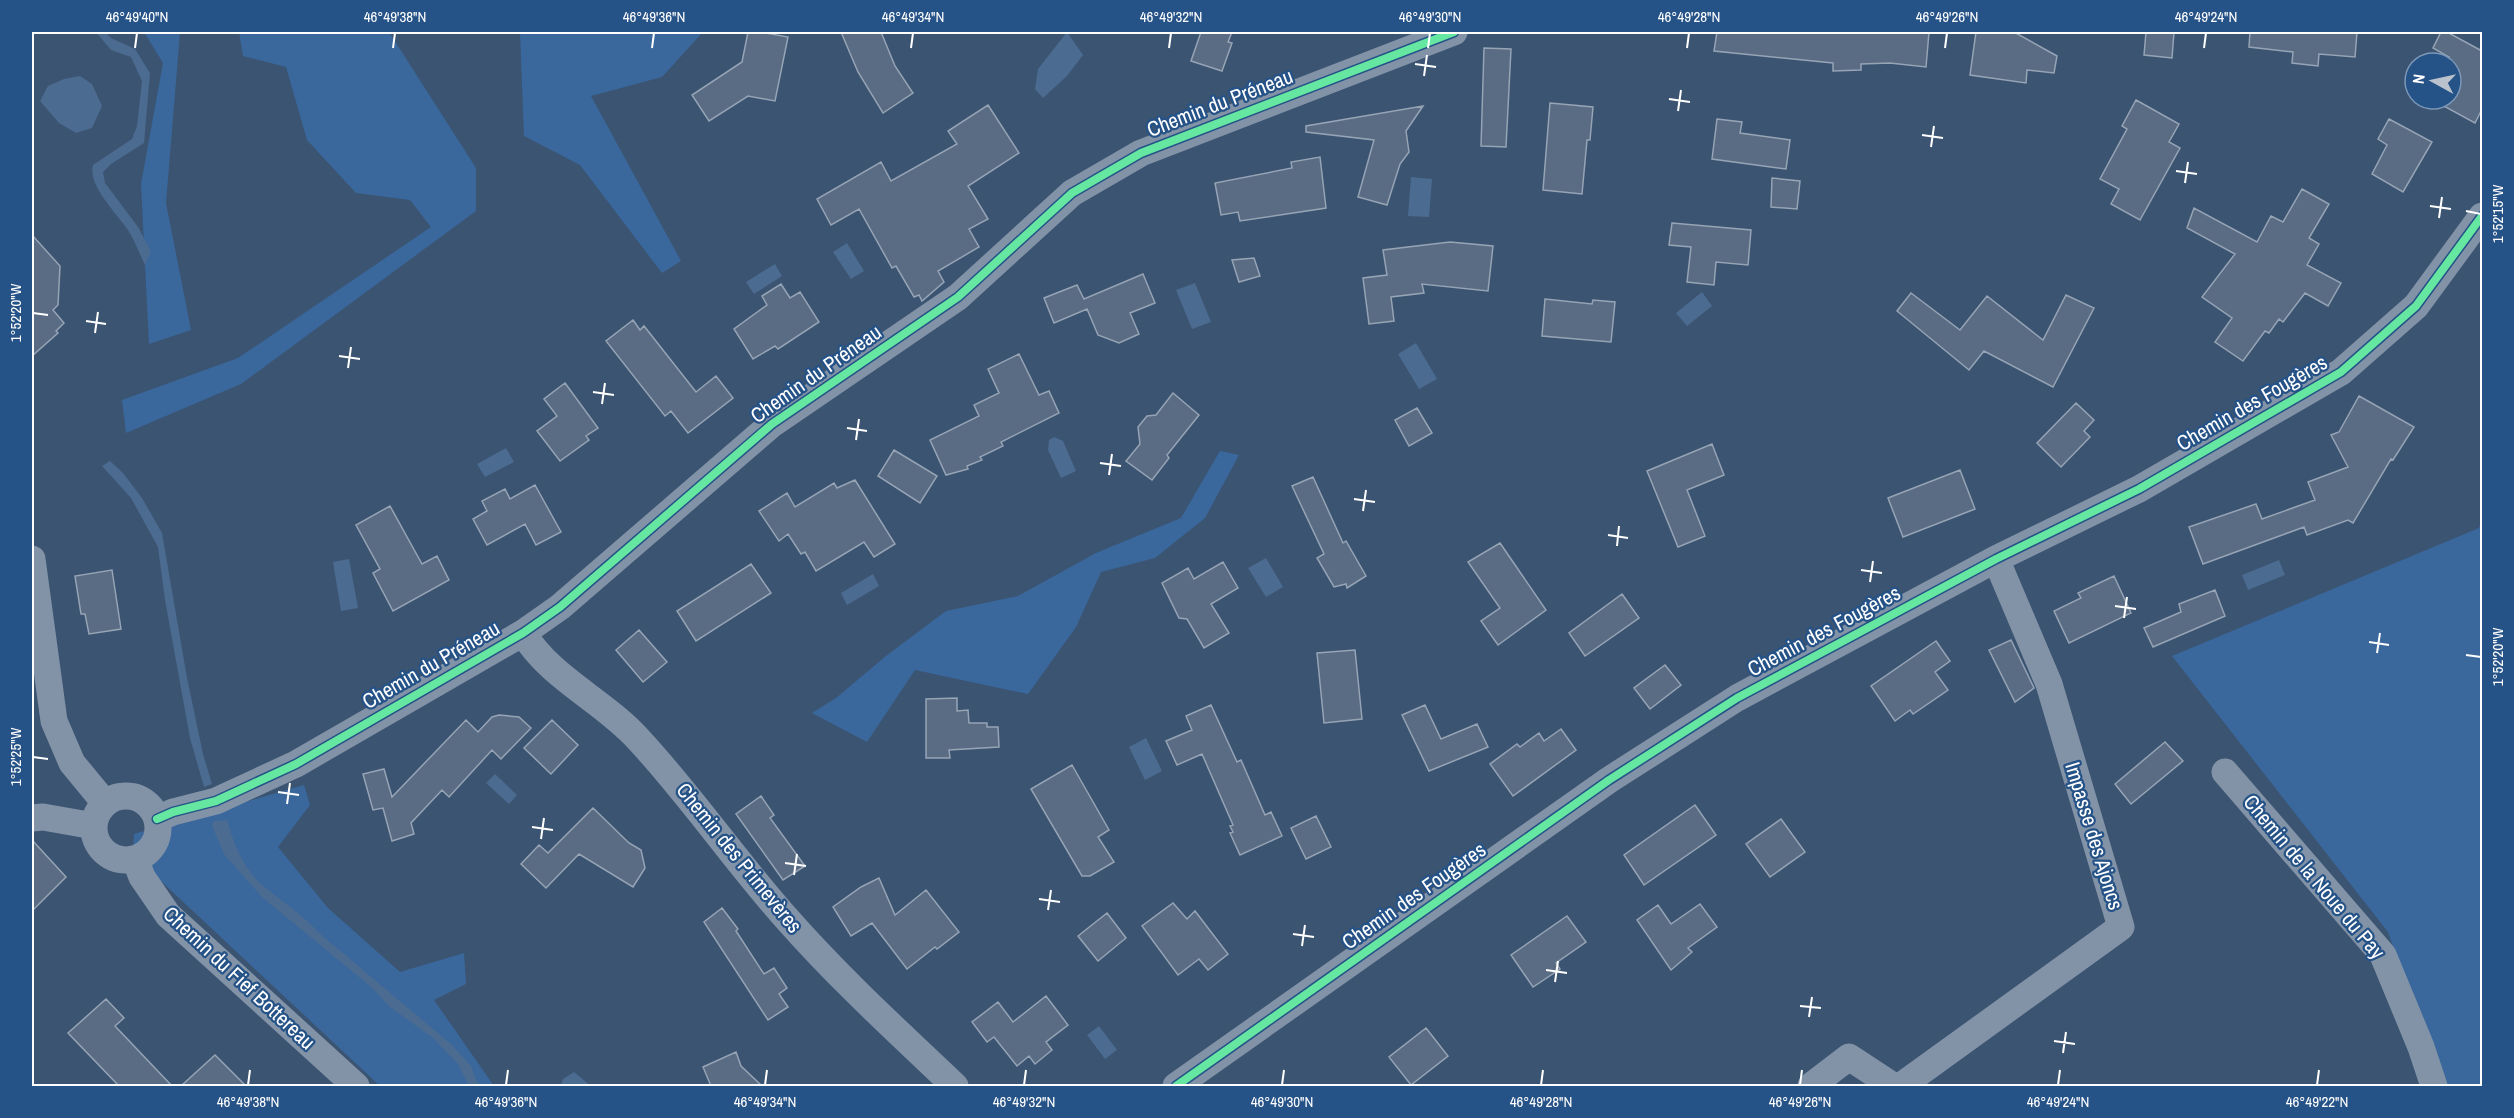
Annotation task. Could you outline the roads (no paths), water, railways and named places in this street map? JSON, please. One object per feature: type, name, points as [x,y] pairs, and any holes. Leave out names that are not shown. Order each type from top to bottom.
[{"type":"street","name":"Chemin du Préneau","points":[[158,819],[173,812],[216,801],[296,764],[523,633],[560,607],[772,424],[958,297],[1072,194],[1141,153],[1454,32]]},
{"type":"street","name":"Chemin des Fougères","points":[[1176,1086],[1638,761],[1737,698],[1996,559],[2139,489],[2341,372],[2416,306],[2478,232]]},
{"type":"street","points":[[32,559],[54,721],[72,763],[100,815]]},
{"type":"street","name":"Impasse des Ajoncs","points":[[1901,1086],[2121,927],[2049,684],[1996,559]]},
{"type":"street","name":"Chemin des Primevères","points":[[523,633],[551,668],[628,728],[669,771],[786,919],[873,1009],[955,1086]]},
{"type":"street","name":"Chemin de la Noue du Pay","points":[[2225,772],[2383,955],[2421,1047],[2434,1086]]},
{"type":"street","points":[[125,795],[146,801],[158,819],[157,839],[152,848],[135,859],[125,860],[107,853],[95,837],[100,815],[114,798],[125,795]]},
{"type":"street","points":[[32,818],[100,815]]},
{"type":"street","name":"Chemin du Fief Bottereau","points":[[135,859],[142,877],[168,915],[356,1086]]},
{"type":"street","points":[[1811,1086],[1849,1057],[1893,1086]]}]
